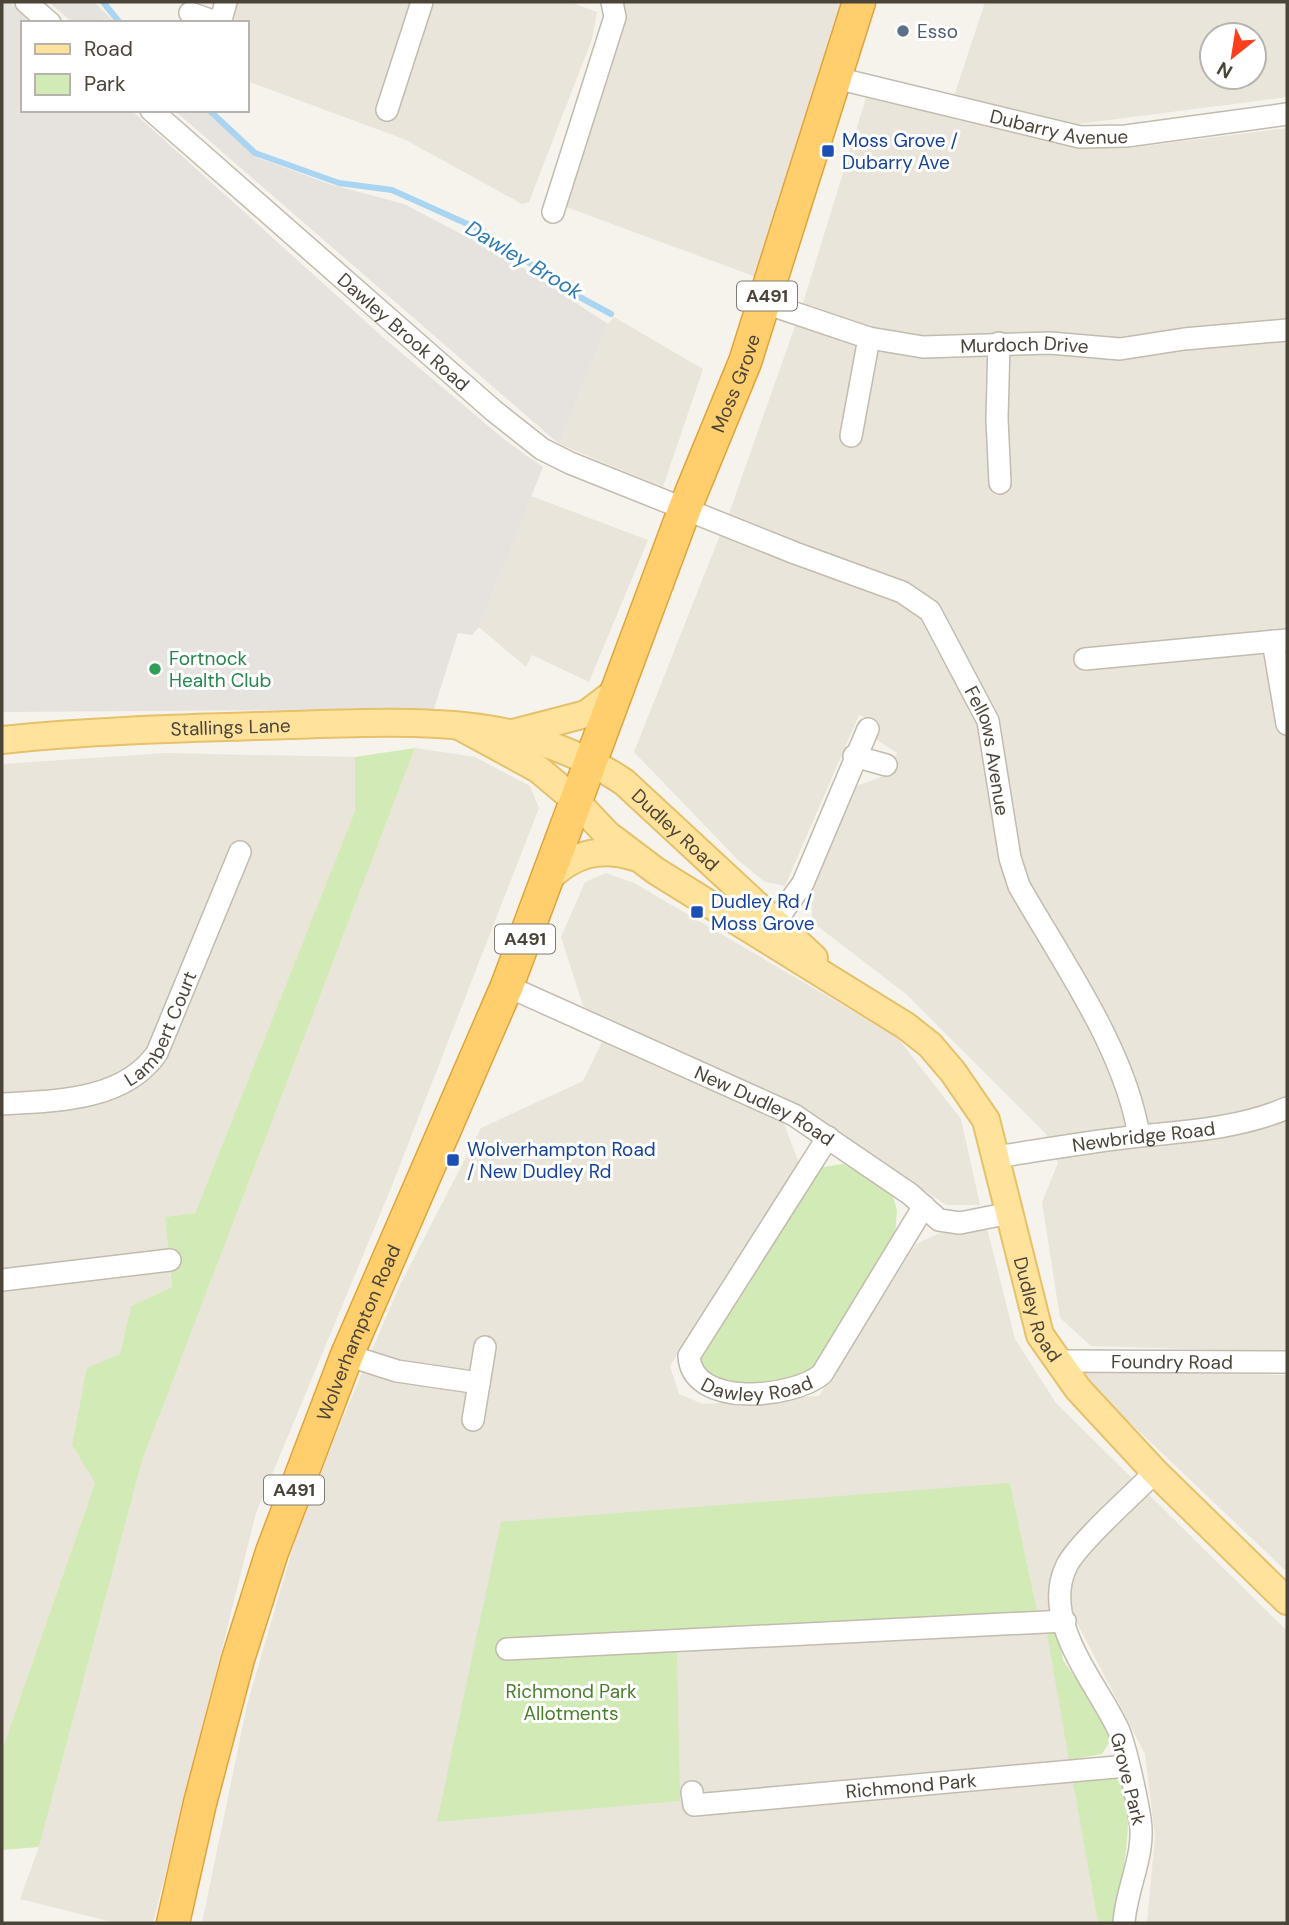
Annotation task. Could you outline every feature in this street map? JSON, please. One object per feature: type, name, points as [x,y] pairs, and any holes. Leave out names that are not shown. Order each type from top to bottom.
[{"type":"highway","name":"Moss Grove","points":[[590,760],[685,508],[745,362],[859,2]]},
{"type":"highway","name":"Wolverhampton Road","points":[[173,1923],[200,1803],[238,1659],[271,1552],[347,1355],[507,986],[590,760]]},
{"type":"main road","points":[[511,733],[586,714],[619,689]]},
{"type":"main road","name":"Stallings Lane","points":[[2,740],[85,731],[301,724],[461,727],[511,733],[590,760]]},
{"type":"main road","name":"Stallings Lane","points":[[461,727],[538,769],[575,800]]},
{"type":"main road","name":"Dudley Road","points":[[590,760],[624,782],[848,991]]},
{"type":"main road","name":"Dudley Road","points":[[575,800],[607,834],[636,858],[906,1026],[930,1045],[986,1120],[1040,1335],[1056,1361],[1155,1472],[1287,1601]]},
{"type":"main road","points":[[547,880],[565,864],[588,853],[612,852],[636,858]]},
{"type":"street","points":[[26,2],[48,21]]},
{"type":"street","points":[[220,21],[226,2]]},
{"type":"street","points":[[387,110],[422,2]]},
{"type":"street","points":[[552,211],[615,17],[612,2]]},
{"type":"street","points":[[190,13],[213,21]]},
{"type":"street","name":"Dubarry Avenue","points":[[836,78],[1080,137],[1126,136],[1287,114]]},
{"type":"street","name":"Dawley Brook Road","points":[[153,112],[494,411],[542,449],[569,463],[685,508]]},
{"type":"street","name":"Murdoch Drive","points":[[765,303],[869,338],[923,347],[1050,343],[1121,349],[1184,339],[1287,330]]},
{"type":"street","points":[[851,436],[869,338]]},
{"type":"street","points":[[999,343],[997,419],[1000,482]]},
{"type":"street","name":"Fellows Avenue","points":[[685,508],[795,553],[902,592],[930,611],[988,721],[1010,858],[1019,886],[1120,1064],[1134,1104],[1139,1136]]},
{"type":"street","points":[[1085,659],[1280,640],[1287,724]]},
{"type":"street","points":[[776,921],[803,883],[868,729]]},
{"type":"street","points":[[855,756],[886,765]]},
{"type":"street","name":"Lambert Court","points":[[2,1104],[61,1101],[86,1095],[115,1086],[147,1068],[158,1053],[240,852]]},
{"type":"street","name":"New Dudley Road","points":[[507,986],[794,1115],[924,1206],[939,1220],[960,1223],[1010,1213]]},
{"type":"street","name":"Newbridge Road","points":[[996,1157],[1139,1136],[1199,1132],[1266,1117],[1287,1108]]},
{"type":"street","name":"Dawley Road","points":[[828,1137],[689,1356],[690,1368],[700,1381],[716,1390],[748,1394],[810,1384],[822,1374],[924,1206]]},
{"type":"street","points":[[2,1280],[170,1260]]},
{"type":"street","points":[[473,1420],[485,1347]]},
{"type":"street","points":[[347,1355],[397,1371],[479,1383]]},
{"type":"street","name":"Foundry Road","points":[[1056,1361],[1287,1362]]},
{"type":"street","name":"Grove Park","points":[[1125,1923],[1141,1839],[1141,1820],[1119,1732],[1086,1678],[1065,1621],[1060,1587],[1068,1564],[1155,1472]]},
{"type":"street","points":[[507,1649],[1065,1621]]},
{"type":"street","name":"Richmond Park","points":[[693,1805],[1127,1766]]},
{"type":"shaded area","points":[[2,2],[9,2],[32,21],[21,21],[21,112],[133,112],[386,340],[505,440],[543,467],[479,627],[472,635],[458,633],[434,709],[2,712]]},
{"type":"shaded area","points":[[49,2],[94,2],[114,21],[71,21]]},
{"type":"shaded area","points":[[232,2],[570,2],[597,12],[592,39],[529,202],[522,204],[406,140],[248,81],[248,21],[225,21]]},
{"type":"shaded area","points":[[622,2],[841,2],[756,277],[566,207],[625,25]]},
{"type":"shaded area","points":[[985,2],[1287,2],[1287,97],[1078,124],[954,96]]},
{"type":"shaded area","points":[[866,98],[1083,147],[1129,148],[1287,128],[1287,1352],[1091,1346],[1060,1318],[1042,1202],[1058,1163],[1046,1134],[906,994],[812,922],[812,888],[856,786],[884,776],[897,753],[877,740],[879,723],[859,715],[785,886],[765,882],[738,860],[634,752],[732,505],[803,303]]},
{"type":"shaded area","points":[[176,112],[209,112],[256,157],[329,184],[404,204],[511,260],[608,324],[559,444]]},
{"type":"shaded area","points":[[614,317],[703,369],[663,487],[559,444],[608,324]]},
{"type":"shaded area","points":[[531,496],[648,540],[589,682],[532,655],[526,667],[479,627]]},
{"type":"shaded area","points":[[415,748],[475,757],[530,786],[539,808],[391,1188],[256,1513],[153,1923],[116,1923],[20,1899],[39,1847],[142,1461]]},
{"type":"shaded area","points":[[166,753],[355,757],[355,811],[195,1213],[165,1217],[172,1287],[131,1306],[120,1354],[72,1445],[95,1483],[2,1750],[2,764]]},
{"type":"shaded area","points":[[606,873],[634,883],[897,1037],[961,1119],[980,1205],[946,1205],[793,1102],[584,1009],[561,937],[585,882]]},
{"type":"shaded area","points":[[602,1042],[784,1124],[799,1163],[670,1366],[679,1394],[703,1404],[819,1396],[916,1244],[940,1233],[987,1228],[1015,1339],[1056,1403],[1287,1631],[1287,1923],[1147,1923],[1155,1837],[1145,1754],[1075,1619],[1047,1628],[1098,1923],[202,1923],[247,1705],[296,1537],[333,1441],[399,1287],[481,1128],[583,1081]],"holes":[[[1010,1483],[1038,1615],[676,1652]]]},
{"type":"shaded area","points":[[1083,1371],[1287,1375],[1287,1572],[1081,1376]]},
{"type":"green space","points":[[415,748],[142,1461],[39,1847],[2,1850],[2,1750],[95,1483],[72,1445],[87,1368],[120,1354],[131,1306],[172,1287],[165,1217],[195,1213],[355,811],[355,757]]},
{"type":"green space","points":[[843,1164],[869,1174],[892,1194],[897,1210],[895,1235],[808,1375],[733,1386],[702,1376],[699,1356],[817,1168]]},
{"type":"green space","name":"Richmond Park Allotments","points":[[1010,1483],[1038,1615],[677,1652],[680,1801],[437,1822],[501,1522]]},
{"type":"green space","points":[[1057,1625],[1063,1660],[1109,1728],[1110,1741],[1102,1754],[1069,1760],[1046,1628]]},
{"type":"green space","points":[[1072,1776],[1111,1777],[1124,1788],[1128,1824],[1118,1923],[1098,1923]]},
{"type":"waterway","name":"Dawley Brook","points":[[103,2],[118,21]]},
{"type":"waterway","name":"Dawley Brook","points":[[211,112],[255,153],[339,183],[392,190],[483,231],[576,295],[611,314]]},
{"type":"place","name":"Esso","points":[[903,31]]},
{"type":"place","name":"Moss Grove / Dubarry Ave","points":[[828,151]]},
{"type":"place","name":"Fortnock Health Club","points":[[155,669]]},
{"type":"place","name":"Dudley Rd / Moss Grove","points":[[697,912]]},
{"type":"place","name":"Wolverhampton Road / New Dudley Rd","points":[[453,1160]]}]
